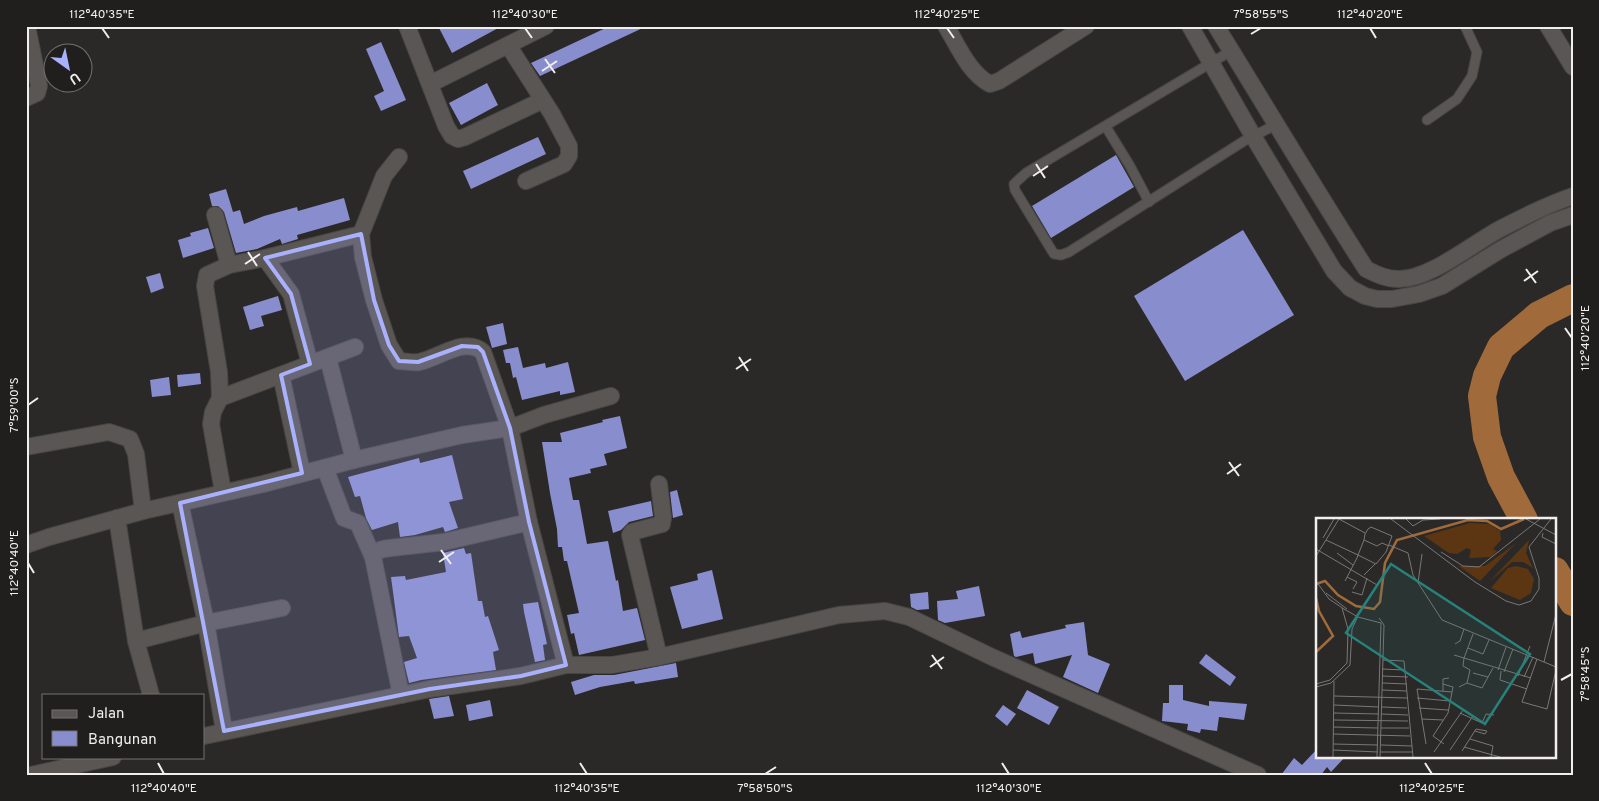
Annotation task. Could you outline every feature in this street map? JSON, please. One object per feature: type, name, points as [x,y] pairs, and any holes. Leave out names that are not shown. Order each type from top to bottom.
[{"type":"street","points":[[26,98],[37,92],[39,86],[27,26]]},
{"type":"street","points":[[407,26],[446,126],[452,136],[458,139],[465,137],[543,100]]},
{"type":"street","points":[[430,84],[546,26]]},
{"type":"street","points":[[946,26],[974,72],[990,84],[1000,81],[1086,26]]},
{"type":"street","points":[[1190,26],[1334,271],[1350,288],[1365,296],[1377,299],[1392,299],[1419,294],[1442,286],[1500,250],[1550,224],[1573,215]]},
{"type":"street","points":[[1216,26],[1308,178],[1366,269],[1379,276],[1398,279],[1416,277],[1500,229],[1573,196]]},
{"type":"street","points":[[1548,26],[1573,67]]},
{"type":"street","points":[[508,45],[543,100],[568,146],[568,156],[564,164],[526,181]]},
{"type":"street","points":[[399,157],[384,176],[361,234],[363,257],[389,346],[399,361],[418,362],[462,346],[478,347],[483,352],[510,428],[529,522],[566,665]]},
{"type":"street","points":[[214,215],[229,264]]},
{"type":"street","points":[[223,492],[211,424],[212,412],[220,398],[219,372],[205,286],[207,275],[229,264],[265,258],[361,234]]},
{"type":"street","points":[[265,258],[283,285],[289,290],[310,364]]},
{"type":"street","points":[[1350,288],[1366,269]]},
{"type":"street","points":[[220,398],[355,348]]},
{"type":"street","points":[[328,358],[354,460]]},
{"type":"street","points":[[282,374],[302,474]]},
{"type":"street","points":[[26,545],[49,536],[143,511],[462,434],[510,428],[544,415],[612,396]]},
{"type":"street","points":[[26,447],[109,432],[130,439],[136,454],[143,511]]},
{"type":"street","points":[[325,468],[344,518],[358,523],[373,557],[402,695]]},
{"type":"street","points":[[658,484],[663,517],[662,525],[632,532],[630,535],[659,656]]},
{"type":"street","points":[[180,503],[206,623],[224,731]]},
{"type":"street","points":[[117,518],[136,641],[151,694]]},
{"type":"street","points":[[373,557],[374,553],[383,549],[444,542],[529,522]]},
{"type":"street","points":[[136,641],[206,623],[282,608]]},
{"type":"street","points":[[205,736],[430,689],[521,676],[566,665],[612,665],[839,615],[885,611],[909,617],[1258,775]]},
{"type":"street","points":[[26,762],[30,775],[108,758]]},
{"type":"lane","points":[[1427,120],[1457,99],[1472,76],[1477,52],[1465,26]]},
{"type":"lane","points":[[1231,51],[1026,173],[1014,184],[1014,190],[1054,254],[1061,255],[1069,252],[1253,136],[1277,124]]},
{"type":"lane","points":[[1106,127],[1149,202]]},
{"type":"highlighted area","points":[[361,234],[374,300],[389,345],[399,361],[418,362],[462,346],[478,347],[483,352],[510,428],[529,522],[566,665],[521,676],[430,689],[224,731],[180,503],[302,473],[281,375],[310,364],[291,294],[265,258]]},
{"type":"building","points":[[438,26],[502,26],[452,53]]},
{"type":"building","points":[[610,26],[647,26],[540,76],[531,63]]},
{"type":"building","points":[[381,42],[406,100],[381,111],[374,96],[384,91],[366,49]]},
{"type":"building","points":[[487,83],[498,105],[461,125],[449,103]]},
{"type":"building","points":[[538,137],[546,154],[471,189],[463,171]]},
{"type":"building","points":[[1116,155],[1134,187],[1051,238],[1032,206]]},
{"type":"building","points":[[226,189],[233,212],[240,210],[244,224],[264,216],[297,207],[298,211],[344,198],[350,220],[297,235],[298,239],[282,244],[280,239],[257,249],[236,253],[224,212],[218,206],[212,206],[209,194]]},
{"type":"building","points":[[208,228],[214,248],[183,258],[178,240],[191,236],[190,233]]},
{"type":"building","points":[[1243,230],[1294,315],[1185,381],[1134,296]]},
{"type":"building","points":[[160,273],[164,288],[151,293],[146,277]]},
{"type":"building","points":[[278,296],[282,310],[261,316],[264,326],[250,330],[243,307]]},
{"type":"building","points":[[503,323],[507,344],[492,348],[486,327]]},
{"type":"building","points":[[518,347],[523,368],[545,363],[546,368],[568,362],[575,392],[560,395],[560,391],[522,400],[516,377],[513,378],[510,363],[506,363],[503,350]]},
{"type":"building","points":[[200,373],[201,384],[178,387],[177,375]]},
{"type":"building","points":[[169,377],[171,395],[152,397],[150,380]]},
{"type":"building","points":[[620,416],[627,448],[604,454],[607,465],[590,469],[591,473],[569,478],[573,500],[579,500],[587,544],[608,541],[616,581],[618,580],[623,611],[637,608],[645,640],[579,655],[574,633],[571,634],[567,615],[579,613],[567,561],[564,561],[562,547],[558,547],[557,529],[542,442],[562,442],[560,433]]},
{"type":"building","points":[[452,455],[463,499],[449,502],[458,528],[445,532],[443,527],[400,537],[398,522],[372,530],[366,518],[360,496],[355,497],[348,477],[419,458],[420,463]]},
{"type":"building","points":[[677,490],[683,515],[673,518],[670,492]]},
{"type":"building","points":[[651,501],[653,516],[629,522],[621,530],[613,533],[608,511]]},
{"type":"building","points":[[464,548],[466,554],[471,553],[478,601],[482,601],[485,617],[488,616],[499,650],[493,652],[496,670],[409,683],[404,662],[417,658],[409,636],[399,637],[391,577],[405,576],[406,580],[446,572],[443,553]]},
{"type":"building","points":[[712,570],[723,619],[682,629],[670,587],[698,580],[697,574]]},
{"type":"building","points":[[979,586],[985,616],[945,623],[938,620],[937,601],[958,599],[956,591]]},
{"type":"building","points":[[928,592],[929,609],[917,610],[911,607],[910,594]]},
{"type":"building","points":[[538,602],[547,644],[543,645],[545,660],[535,662],[523,604]]},
{"type":"building","points":[[1084,622],[1088,655],[1110,664],[1098,693],[1063,677],[1072,655],[1035,664],[1033,653],[1014,656],[1010,634],[1020,631],[1022,638],[1066,628],[1065,625]]},
{"type":"building","points":[[1206,654],[1236,677],[1230,686],[1199,663]]},
{"type":"building","points":[[676,663],[678,677],[635,684],[634,681],[600,687],[575,695],[571,682],[594,675],[614,675]]},
{"type":"building","points":[[1169,685],[1183,685],[1183,700],[1209,706],[1209,701],[1247,704],[1244,720],[1219,717],[1217,731],[1201,729],[1200,733],[1187,730],[1188,724],[1162,721],[1163,703],[1169,703]]},
{"type":"building","points":[[1027,690],[1059,707],[1049,725],[1017,708]]},
{"type":"building","points":[[449,696],[454,716],[434,719],[429,699]]},
{"type":"building","points":[[490,700],[493,716],[469,721],[466,705]]},
{"type":"building","points":[[1003,705],[1016,714],[1007,726],[995,716]]},
{"type":"building","points":[[1316,750],[1316,758],[1344,758],[1331,772],[1327,767],[1321,775],[1281,775],[1294,758],[1302,765]]},
{"type":"waterway","points":[[1523,518],[1501,477],[1487,437],[1482,396],[1487,376],[1501,347],[1539,315],[1573,298]]},
{"type":"waterway","points":[[1556,573],[1573,602]]}]
